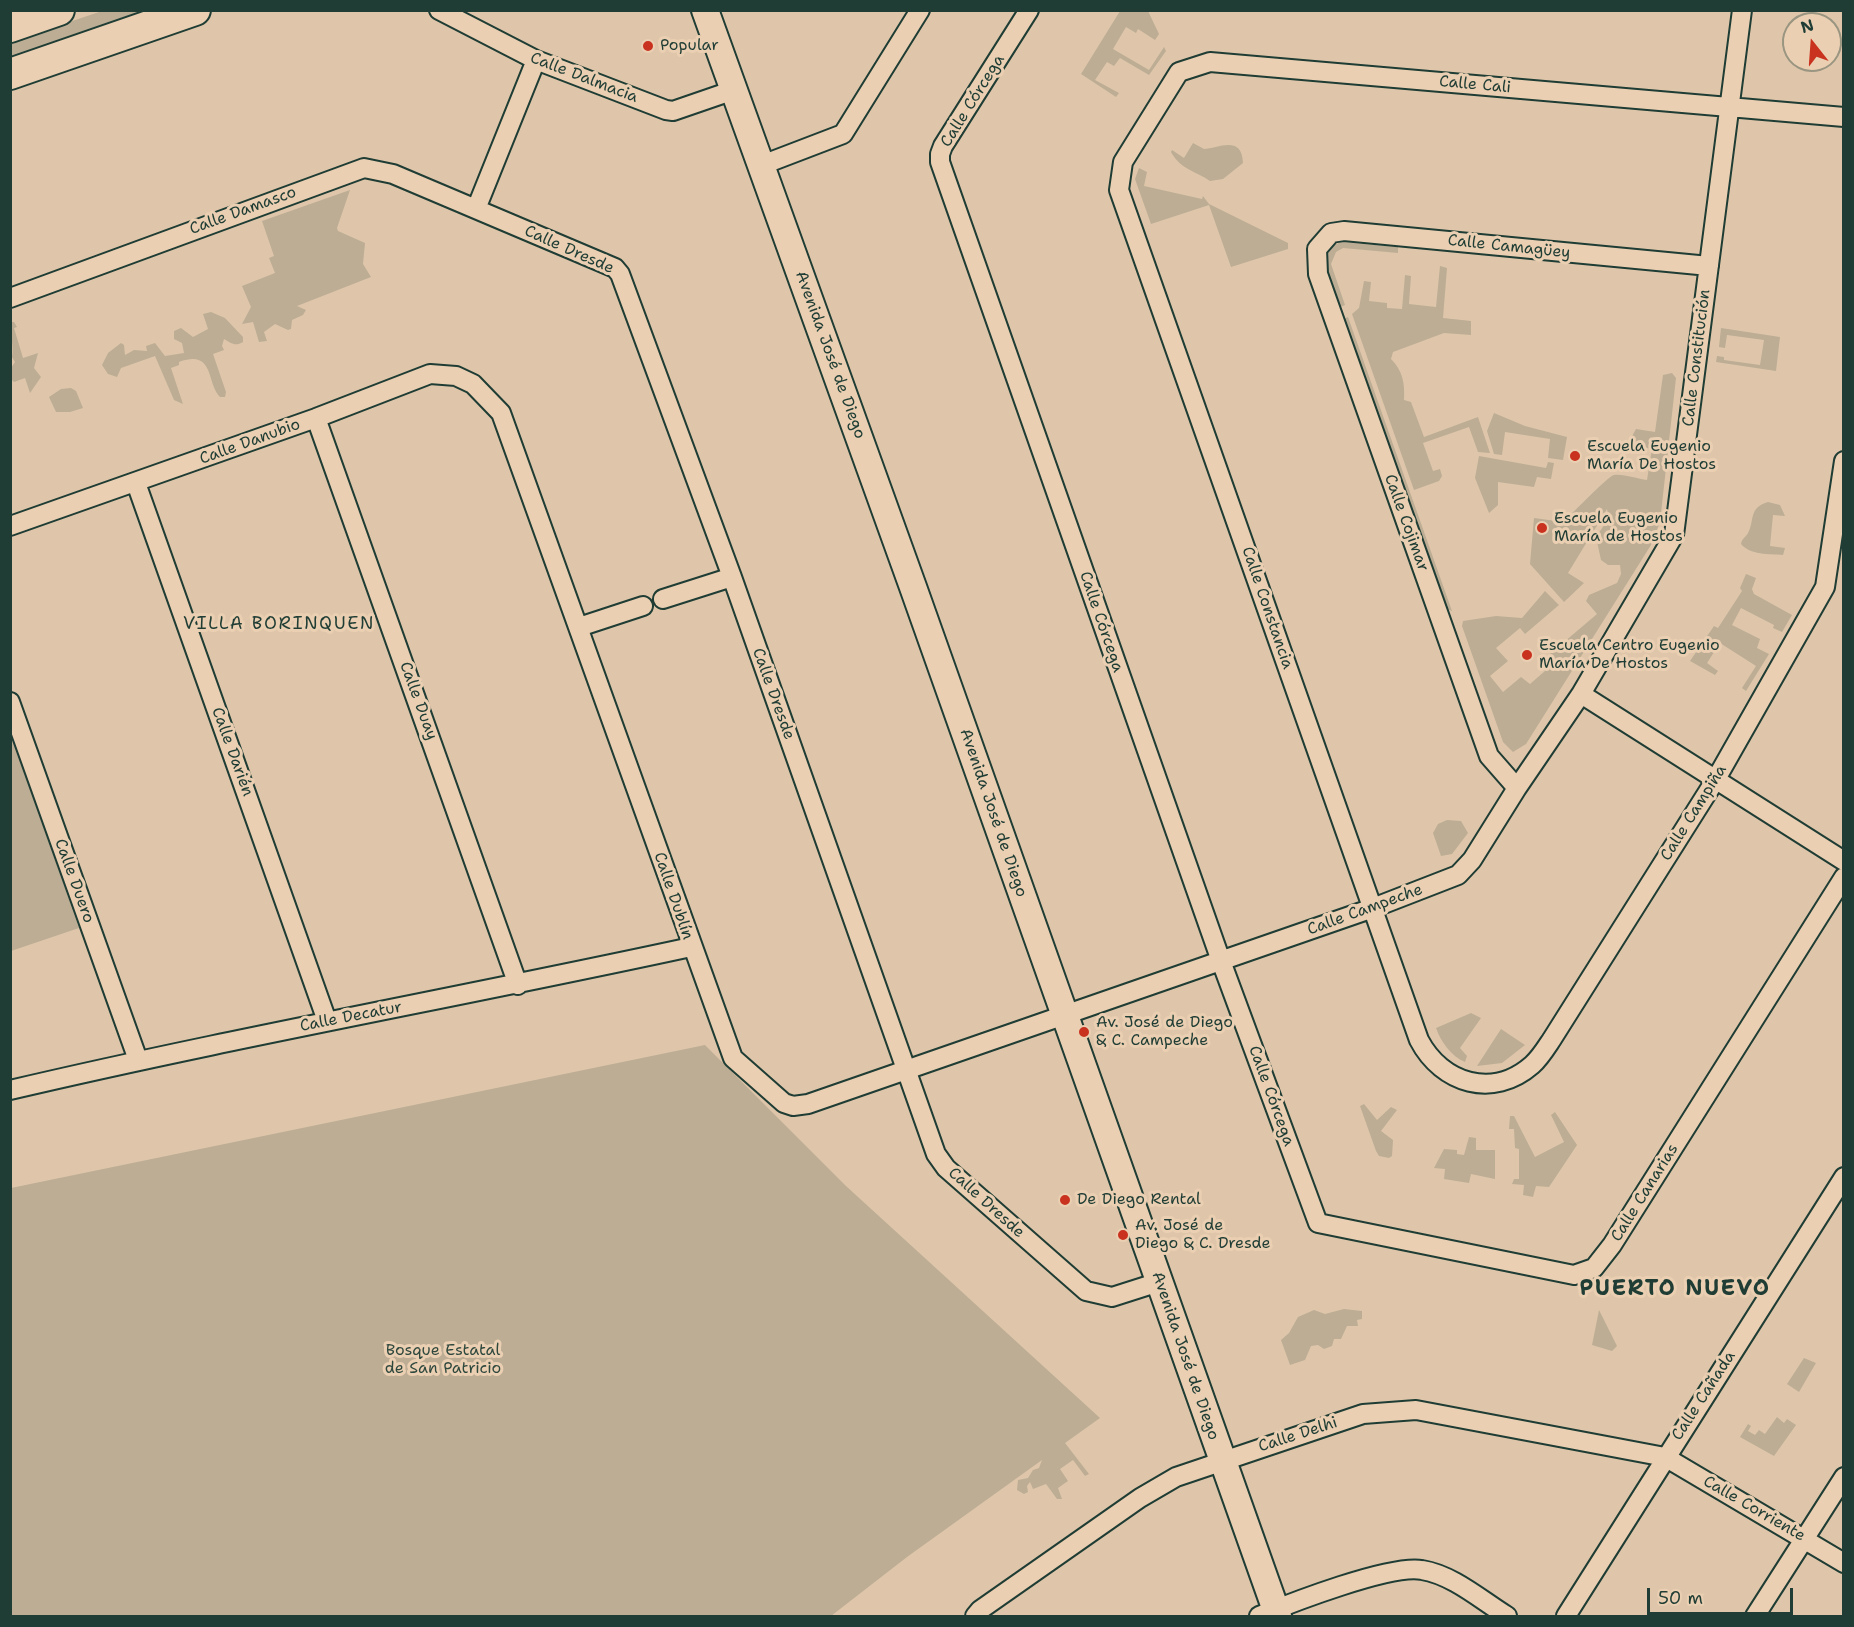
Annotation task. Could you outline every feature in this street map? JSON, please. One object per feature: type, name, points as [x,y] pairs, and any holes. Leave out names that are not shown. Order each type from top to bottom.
[{"type":"main road","points":[[10,27],[59,10]]},
{"type":"main road","points":[[10,74],[195,10]]},
{"type":"main road","name":"Avenida José de Diego","points":[[705,10],[1159,1282],[1221,1460],[1270,1614]]},
{"type":"street","name":"Calle Dalmacia","points":[[439,10],[536,60],[673,111],[734,90]]},
{"type":"street","points":[[762,165],[843,134],[920,10]]},
{"type":"street","name":"Calle Córcega","points":[[1029,10],[944,146],[940,154],[940,162],[1221,961],[1318,1223]]},
{"type":"street","name":"Calle Constitución","points":[[1581,694],[1674,535],[1742,10]]},
{"type":"street","points":[[476,209],[536,60]]},
{"type":"street","name":"Calle Cali","points":[[1141,133],[1179,72],[1210,62],[1844,117]]},
{"type":"street","name":"Calle Constancia","points":[[1141,133],[1123,162],[1119,190],[1419,1040],[1433,1062],[1450,1075]]},
{"type":"street","name":"Calle Damasco","points":[[10,298],[364,168],[393,174],[476,209]]},
{"type":"street","name":"Calle Dresde","points":[[476,209],[615,268],[620,274],[732,577],[936,1154],[946,1168],[1086,1291],[1112,1297],[1159,1282]]},
{"type":"street","name":"Calle Camagüey","points":[[1317,249],[1331,233],[1344,231],[1709,266]]},
{"type":"street","name":"Calle Cojimar","points":[[1317,249],[1318,274],[1489,756],[1517,788]]},
{"type":"street","name":"Calle Danubio","points":[[10,526],[316,418],[430,374],[456,376],[473,384],[485,395]]},
{"type":"street","name":"Calle Dublín","points":[[485,395],[501,413],[691,947],[733,1058],[784,1103],[794,1106],[808,1104],[1065,1017]]},
{"type":"street","name":"Calle Duay","points":[[316,418],[518,984]]},
{"type":"street","name":"Calle Campiña","points":[[1450,1075],[1476,1084],[1509,1080],[1533,1064],[1552,1039],[1716,779],[1825,587],[1844,461]]},
{"type":"street","name":"Calle Darién","points":[[136,483],[327,1021]]},
{"type":"street","points":[[663,599],[732,577]]},
{"type":"street","points":[[579,627],[643,606]]},
{"type":"street","points":[[1581,694],[1844,861]]},
{"type":"street","name":"Calle Campeche","points":[[1065,1017],[1373,908],[1458,875],[1472,860],[1517,788],[1581,694]]},
{"type":"street","name":"Calle Duero","points":[[10,702],[138,1060]]},
{"type":"street","name":"Calle Canarias","points":[[1318,1223],[1574,1275],[1594,1268],[1612,1245],[1844,878]]},
{"type":"street","name":"Calle Decatur","points":[[10,1090],[138,1060],[691,947]]},
{"type":"street","name":"Calle Cañada","points":[[1566,1617],[1844,1177]]},
{"type":"street","name":"Calle Delhi","points":[[975,1617],[980,1610],[1140,1498],[1176,1477],[1363,1414],[1416,1410],[1665,1457]]},
{"type":"street","name":"Calle Corriente","points":[[1665,1457],[1844,1563]]},
{"type":"street","points":[[1755,1617],[1844,1477]]},
{"type":"street","points":[[1270,1614],[1374,1575],[1421,1569],[1451,1580],[1507,1617]]},
{"type":"green space","points":[[102,11],[158,11],[11,62],[10,42]]},
{"type":"green space","points":[[1120,11],[1148,11],[1159,34],[1155,40],[1138,29],[1136,33],[1126,27],[1113,49],[1149,70],[1164,47],[1166,51],[1149,75],[1120,58],[1114,66],[1107,62],[1095,80],[1119,93],[1116,97],[1081,74]]},
{"type":"green space","points":[[1193,143],[1204,149],[1234,146],[1242,154],[1243,163],[1223,179],[1210,181],[1179,163],[1171,152],[1172,150],[1184,158]]},
{"type":"green space","points":[[1139,168],[1147,172],[1144,186],[1202,199],[1203,196],[1209,204],[1288,243],[1288,249],[1231,267],[1209,205],[1151,224],[1135,179]]},
{"type":"green space","points":[[350,190],[337,228],[338,231],[365,243],[363,264],[371,277],[297,306],[306,310],[303,315],[292,320],[291,329],[288,330],[275,324],[264,332],[267,341],[259,342],[253,322],[242,324],[251,307],[242,286],[275,273],[269,258],[274,256],[262,221]]},
{"type":"green space","points":[[1341,242],[1398,247],[1398,253],[1343,248],[1336,252],[1331,264],[1345,305],[1338,308],[1328,280],[1325,262],[1332,247]]},
{"type":"green space","points":[[1440,266],[1447,268],[1443,318],[1471,321],[1471,335],[1444,333],[1393,352],[1391,359],[1402,378],[1404,400],[1411,402],[1424,437],[1478,417],[1490,453],[1478,452],[1469,427],[1423,443],[1433,471],[1440,469],[1442,476],[1439,481],[1414,490],[1352,314],[1359,308],[1364,281],[1371,282],[1369,301],[1387,303],[1387,308],[1402,309],[1405,275],[1411,276],[1409,304],[1436,307]]},
{"type":"green space","points":[[211,312],[225,318],[243,337],[243,342],[238,344],[224,339],[222,346],[224,350],[213,354],[226,392],[225,397],[220,397],[208,369],[199,360],[179,362],[179,365],[171,368],[183,404],[174,400],[155,356],[121,368],[117,377],[108,374],[102,365],[108,353],[121,343],[124,345],[125,355],[134,350],[147,351],[146,346],[155,343],[165,356],[184,353],[182,343],[174,339],[174,331],[181,328],[193,337],[208,329],[203,314]]},
{"type":"green space","points":[[1348,317],[1452,611],[1444,608],[1343,319]]},
{"type":"green space","points":[[11,322],[14,322],[17,327],[14,328],[23,358],[38,353],[34,368],[41,377],[30,393],[25,378],[14,382],[11,379],[11,368],[15,362],[12,357]]},
{"type":"green space","points":[[1721,328],[1780,337],[1776,371],[1716,362],[1717,356],[1724,357],[1724,360],[1760,365],[1764,340],[1727,335],[1725,348],[1719,347]]},
{"type":"green space","points":[[1672,373],[1676,378],[1660,522],[1651,545],[1526,744],[1513,752],[1503,742],[1462,626],[1463,621],[1496,616],[1522,618],[1545,591],[1559,605],[1525,634],[1520,628],[1496,648],[1508,661],[1490,676],[1503,692],[1521,677],[1530,684],[1545,671],[1542,666],[1544,659],[1597,614],[1586,601],[1589,595],[1617,583],[1621,574],[1620,565],[1608,565],[1601,560],[1596,537],[1609,518],[1607,509],[1568,573],[1584,583],[1564,602],[1530,564],[1534,518],[1563,522],[1614,475],[1647,480],[1652,449],[1631,445],[1630,440],[1636,429],[1655,432],[1663,375]]},
{"type":"green space","points":[[71,388],[76,391],[83,408],[70,412],[56,412],[49,397],[61,389]]},
{"type":"green space","points":[[1494,413],[1525,426],[1567,437],[1563,460],[1548,458],[1550,439],[1505,432],[1502,455],[1494,454],[1487,431]]},
{"type":"green space","points":[[1479,456],[1546,468],[1548,462],[1554,463],[1551,479],[1537,477],[1534,487],[1498,482],[1498,505],[1489,513],[1475,478]]},
{"type":"green space","points":[[1768,502],[1780,505],[1785,516],[1773,515],[1770,546],[1785,548],[1783,555],[1755,552],[1741,544],[1750,528],[1755,511]]},
{"type":"green space","points":[[1746,574],[1756,578],[1752,589],[1754,594],[1792,615],[1782,632],[1773,628],[1774,625],[1741,608],[1732,625],[1760,639],[1757,648],[1769,654],[1746,691],[1742,688],[1756,666],[1720,643],[1707,663],[1718,671],[1715,675],[1690,661],[1714,626],[1718,628],[1742,591],[1740,588]]},
{"type":"green space","points":[[11,735],[79,928],[10,951]]},
{"type":"green space","points":[[1447,820],[1461,821],[1468,833],[1452,854],[1441,856],[1433,833],[1438,824]]},
{"type":"green space","points":[[1471,1013],[1481,1018],[1460,1048],[1467,1056],[1465,1062],[1447,1048],[1436,1028]]},
{"type":"green space","points":[[1501,1029],[1525,1045],[1502,1063],[1477,1066]]},
{"type":"green space","name":"Bosque Estatal de San Patricio","points":[[705,1045],[846,1186],[1100,1418],[1065,1443],[1089,1474],[1085,1476],[1073,1460],[1060,1469],[1068,1481],[1058,1488],[1062,1499],[1057,1499],[1046,1484],[1033,1489],[1030,1482],[1027,1486],[1028,1492],[1024,1494],[1017,1490],[1018,1480],[1028,1478],[1033,1470],[1039,1468],[1042,1460],[907,1557],[831,1616],[11,1616],[11,1188]]},
{"type":"green space","points":[[1364,1104],[1377,1120],[1391,1107],[1397,1110],[1381,1131],[1393,1140],[1392,1156],[1389,1158],[1379,1156],[1376,1151],[1360,1106]]},
{"type":"green space","points":[[1555,1112],[1577,1145],[1549,1187],[1536,1186],[1533,1197],[1523,1195],[1524,1185],[1512,1184],[1514,1179],[1519,1179],[1519,1149],[1515,1148],[1514,1129],[1509,1129],[1510,1116],[1514,1116],[1535,1157],[1564,1142],[1551,1115]]},
{"type":"green space","points":[[1469,1137],[1476,1138],[1476,1150],[1495,1150],[1495,1179],[1471,1174],[1469,1183],[1444,1179],[1445,1169],[1434,1168],[1444,1149],[1457,1150],[1457,1154],[1464,1155]]},
{"type":"green space","points":[[1344,1309],[1362,1311],[1362,1319],[1357,1320],[1358,1326],[1347,1326],[1341,1339],[1334,1339],[1332,1346],[1324,1349],[1318,1345],[1311,1346],[1305,1360],[1290,1365],[1281,1340],[1289,1333],[1298,1317],[1314,1310],[1325,1314]]},
{"type":"green space","points":[[1599,1310],[1617,1346],[1612,1351],[1592,1345]]},
{"type":"green space","points":[[1804,1358],[1816,1363],[1799,1392],[1787,1384]]},
{"type":"green space","points":[[1777,1417],[1784,1423],[1787,1419],[1796,1425],[1774,1456],[1740,1437],[1748,1424],[1751,1426],[1748,1431],[1755,1435],[1759,1430],[1765,1434]]},
{"type":"place","name":"Popular","points":[[648,46]]},
{"type":"place","name":"Escuela Eugenio María De Hostos","points":[[1575,456]]},
{"type":"place","name":"Escuela Eugenio María de Hostos","points":[[1542,528]]},
{"type":"place","name":"Escuela Centro Eugenio María De Hostos","points":[[1527,655]]},
{"type":"place","name":"Av. José de Diego & C. Campeche","points":[[1084,1032]]},
{"type":"place","name":"De Diego Rental","points":[[1065,1200]]},
{"type":"place","name":"Av. José de Diego & C. Dresde","points":[[1123,1235]]},
{"type":"district","name":"VILLA BORINQUEN","points":[[279,624]]},
{"type":"district","name":"PUERTO NUEVO","points":[[1675,1289]]}]
